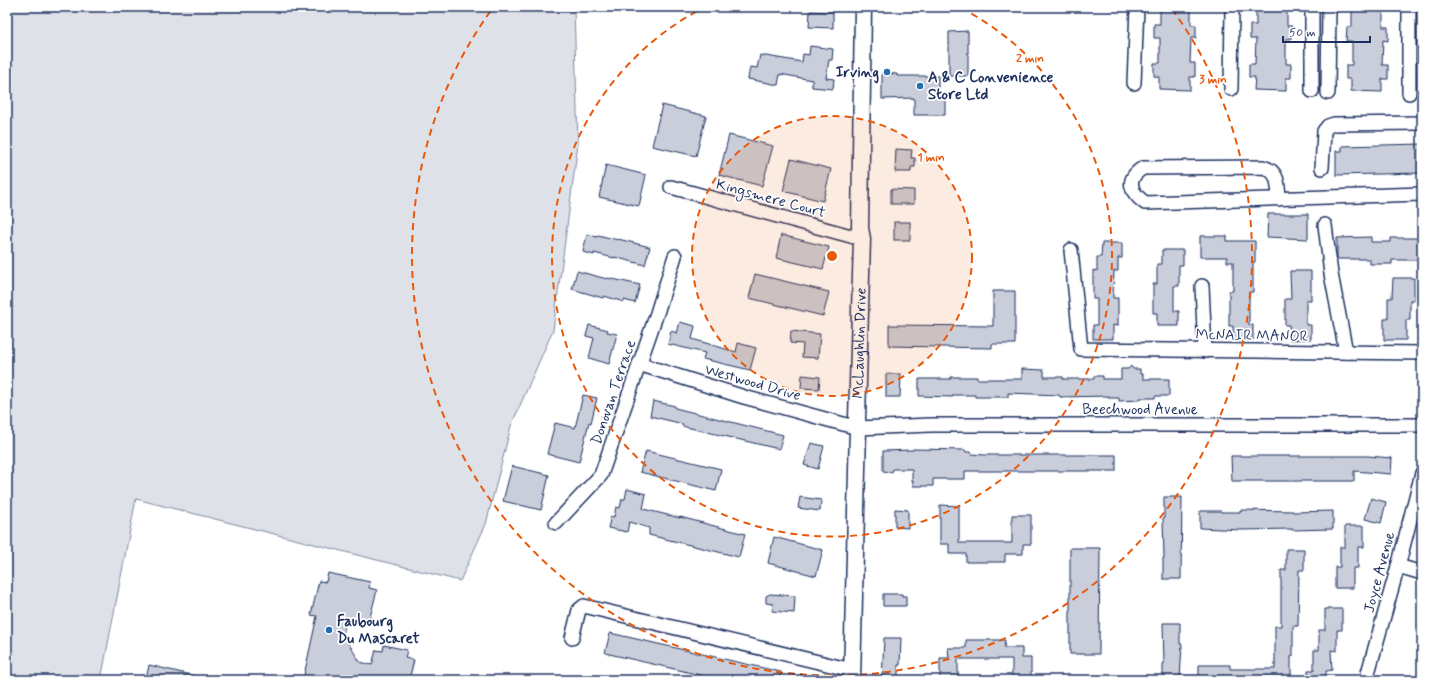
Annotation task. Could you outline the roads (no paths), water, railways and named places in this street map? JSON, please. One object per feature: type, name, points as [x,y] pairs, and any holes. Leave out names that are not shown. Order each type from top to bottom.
[{"type":"main road","name":"McLaughlin Drive","points":[[852,675],[862,239],[860,228],[863,7]]},
{"type":"street","points":[[1134,83],[1137,7]]},
{"type":"street","points":[[1231,89],[1232,7]]},
{"type":"street","points":[[1312,7],[1312,90]]},
{"type":"street","points":[[1328,93],[1329,7]]},
{"type":"street","points":[[1409,7],[1409,94]]},
{"type":"street","points":[[1322,168],[1324,131],[1328,126],[1334,124],[1422,123]]},
{"type":"street","points":[[1279,199],[1278,180],[1275,174],[1269,168],[1263,167],[1143,168],[1136,172],[1132,180],[1132,188],[1135,196],[1145,203],[1279,199],[1422,194]]},
{"type":"street","name":"Kingsmere Court","points":[[671,187],[862,239]]},
{"type":"street","points":[[1325,225],[1331,274],[1346,352]]},
{"type":"street","name":"McNAIR MANOR","points":[[1071,250],[1081,349],[1422,353]]},
{"type":"street","name":"Donovan Terrace","points":[[556,523],[602,475],[675,256]]},
{"type":"street","points":[[1202,286],[1205,351]]},
{"type":"street","name":"Westwood Drive","points":[[639,364],[744,397],[858,428]]},
{"type":"street","name":"Beechwood Avenue","points":[[858,428],[931,425],[1422,425]]},
{"type":"street","name":"Joyce Avenue","points":[[1366,680],[1422,474]]},
{"type":"street","points":[[1398,566],[1422,572]]},
{"type":"street","points":[[572,638],[579,610],[584,606],[852,675]]},
{"type":"place","name":"Irving","points":[[887,72]]},
{"type":"place","name":"A & C Convenience Store Ltd","points":[[920,86]]},
{"type":"place","name":"Faubourg Du Mascaret","points":[[329,630]]}]
